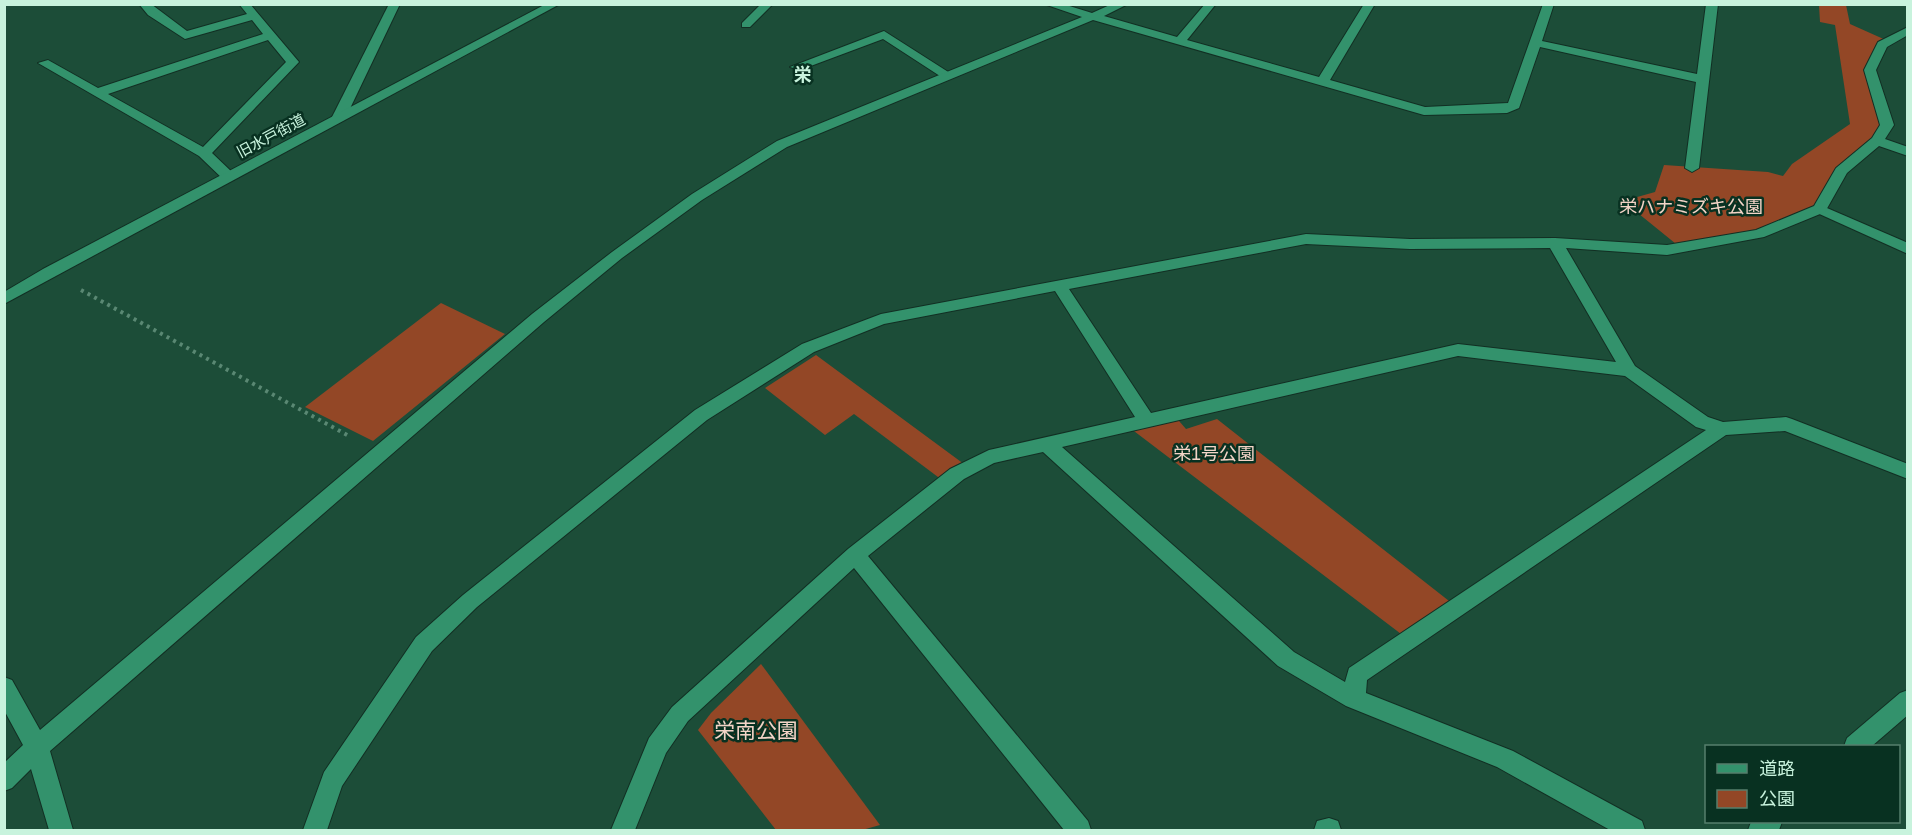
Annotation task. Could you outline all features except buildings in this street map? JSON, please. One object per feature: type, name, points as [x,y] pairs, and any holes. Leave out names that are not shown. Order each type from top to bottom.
[{"type":"street","points":[[144,4],[152,13],[185,35],[254,16]]},
{"type":"street","points":[[204,153],[293,62],[244,4]]},
{"type":"street","points":[[338,119],[395,4]]},
{"type":"street","name":"旧水戸街道","points":[[4,299],[555,4]]},
{"type":"street","points":[[746,25],[768,4]]},
{"type":"street","points":[[1049,4],[1424,111],[1507,109],[1514,105],[1548,4]]},
{"type":"street","points":[[4,780],[37,747],[379,452],[609,262],[698,197],[782,144],[1123,4]]},
{"type":"street","points":[[1181,40],[1211,4]]},
{"type":"street","points":[[1322,83],[1370,4]]},
{"type":"street","points":[[1692,168],[1712,4]]},
{"type":"street","points":[[315,831],[332,780],[424,644],[470,601],[702,415],[807,348],[881,318],[1306,239],[1410,244],[1555,243],[1667,250],[1759,234],[1820,209],[1841,171],[1877,141],[1887,125],[1870,70],[1882,45],[1908,30]]},
{"type":"street","points":[[97,93],[270,35]]},
{"type":"street","points":[[796,66],[884,35],[947,75]]},
{"type":"street","points":[[1536,43],[1702,79]]},
{"type":"street","points":[[45,63],[204,153],[229,177]]},
{"type":"street","points":[[1877,141],[1908,152]]},
{"type":"street","points":[[1820,209],[1908,249]]},
{"type":"street","points":[[1555,243],[1629,370],[1702,422],[1722,429],[1786,424],[1908,472]]},
{"type":"street","points":[[1059,286],[1146,420]]},
{"type":"street","points":[[623,831],[657,746],[680,714],[855,555],[968,467],[989,457],[1458,350],[1629,370]]},
{"type":"street","points":[[1354,699],[1357,675],[1722,429]]},
{"type":"street","points":[[1048,445],[1286,659],[1354,699],[1505,759],[1633,831]]},
{"type":"street","points":[[855,555],[1079,831]]},
{"type":"street","points":[[4,687],[37,747],[61,831]]},
{"type":"street","points":[[1857,745],[1908,700]]},
{"type":"path","points":[[49,273],[379,452]]},
{"type":"green space","name":"栄ハナミズキ公園","points":[[1819,5],[1846,5],[1850,24],[1888,41],[1870,70],[1887,125],[1841,171],[1820,209],[1759,234],[1681,248],[1623,201],[1655,192],[1664,165],[1768,172],[1783,176],[1792,164],[1850,124],[1835,25],[1820,22]]},
{"type":"green space","points":[[441,303],[505,334],[373,441],[305,407]]},
{"type":"green space","points":[[816,355],[968,467],[946,483],[854,414],[825,435],[765,388]]},
{"type":"green space","name":"栄1号公園","points":[[1173,414],[1186,429],[1217,419],[1458,608],[1409,640],[1126,425]]},
{"type":"green space","name":"栄南公園","points":[[761,664],[880,825],[862,830],[776,830],[698,730],[711,713]]},
{"type":"district","name":"栄","points":[[803,75]]}]
